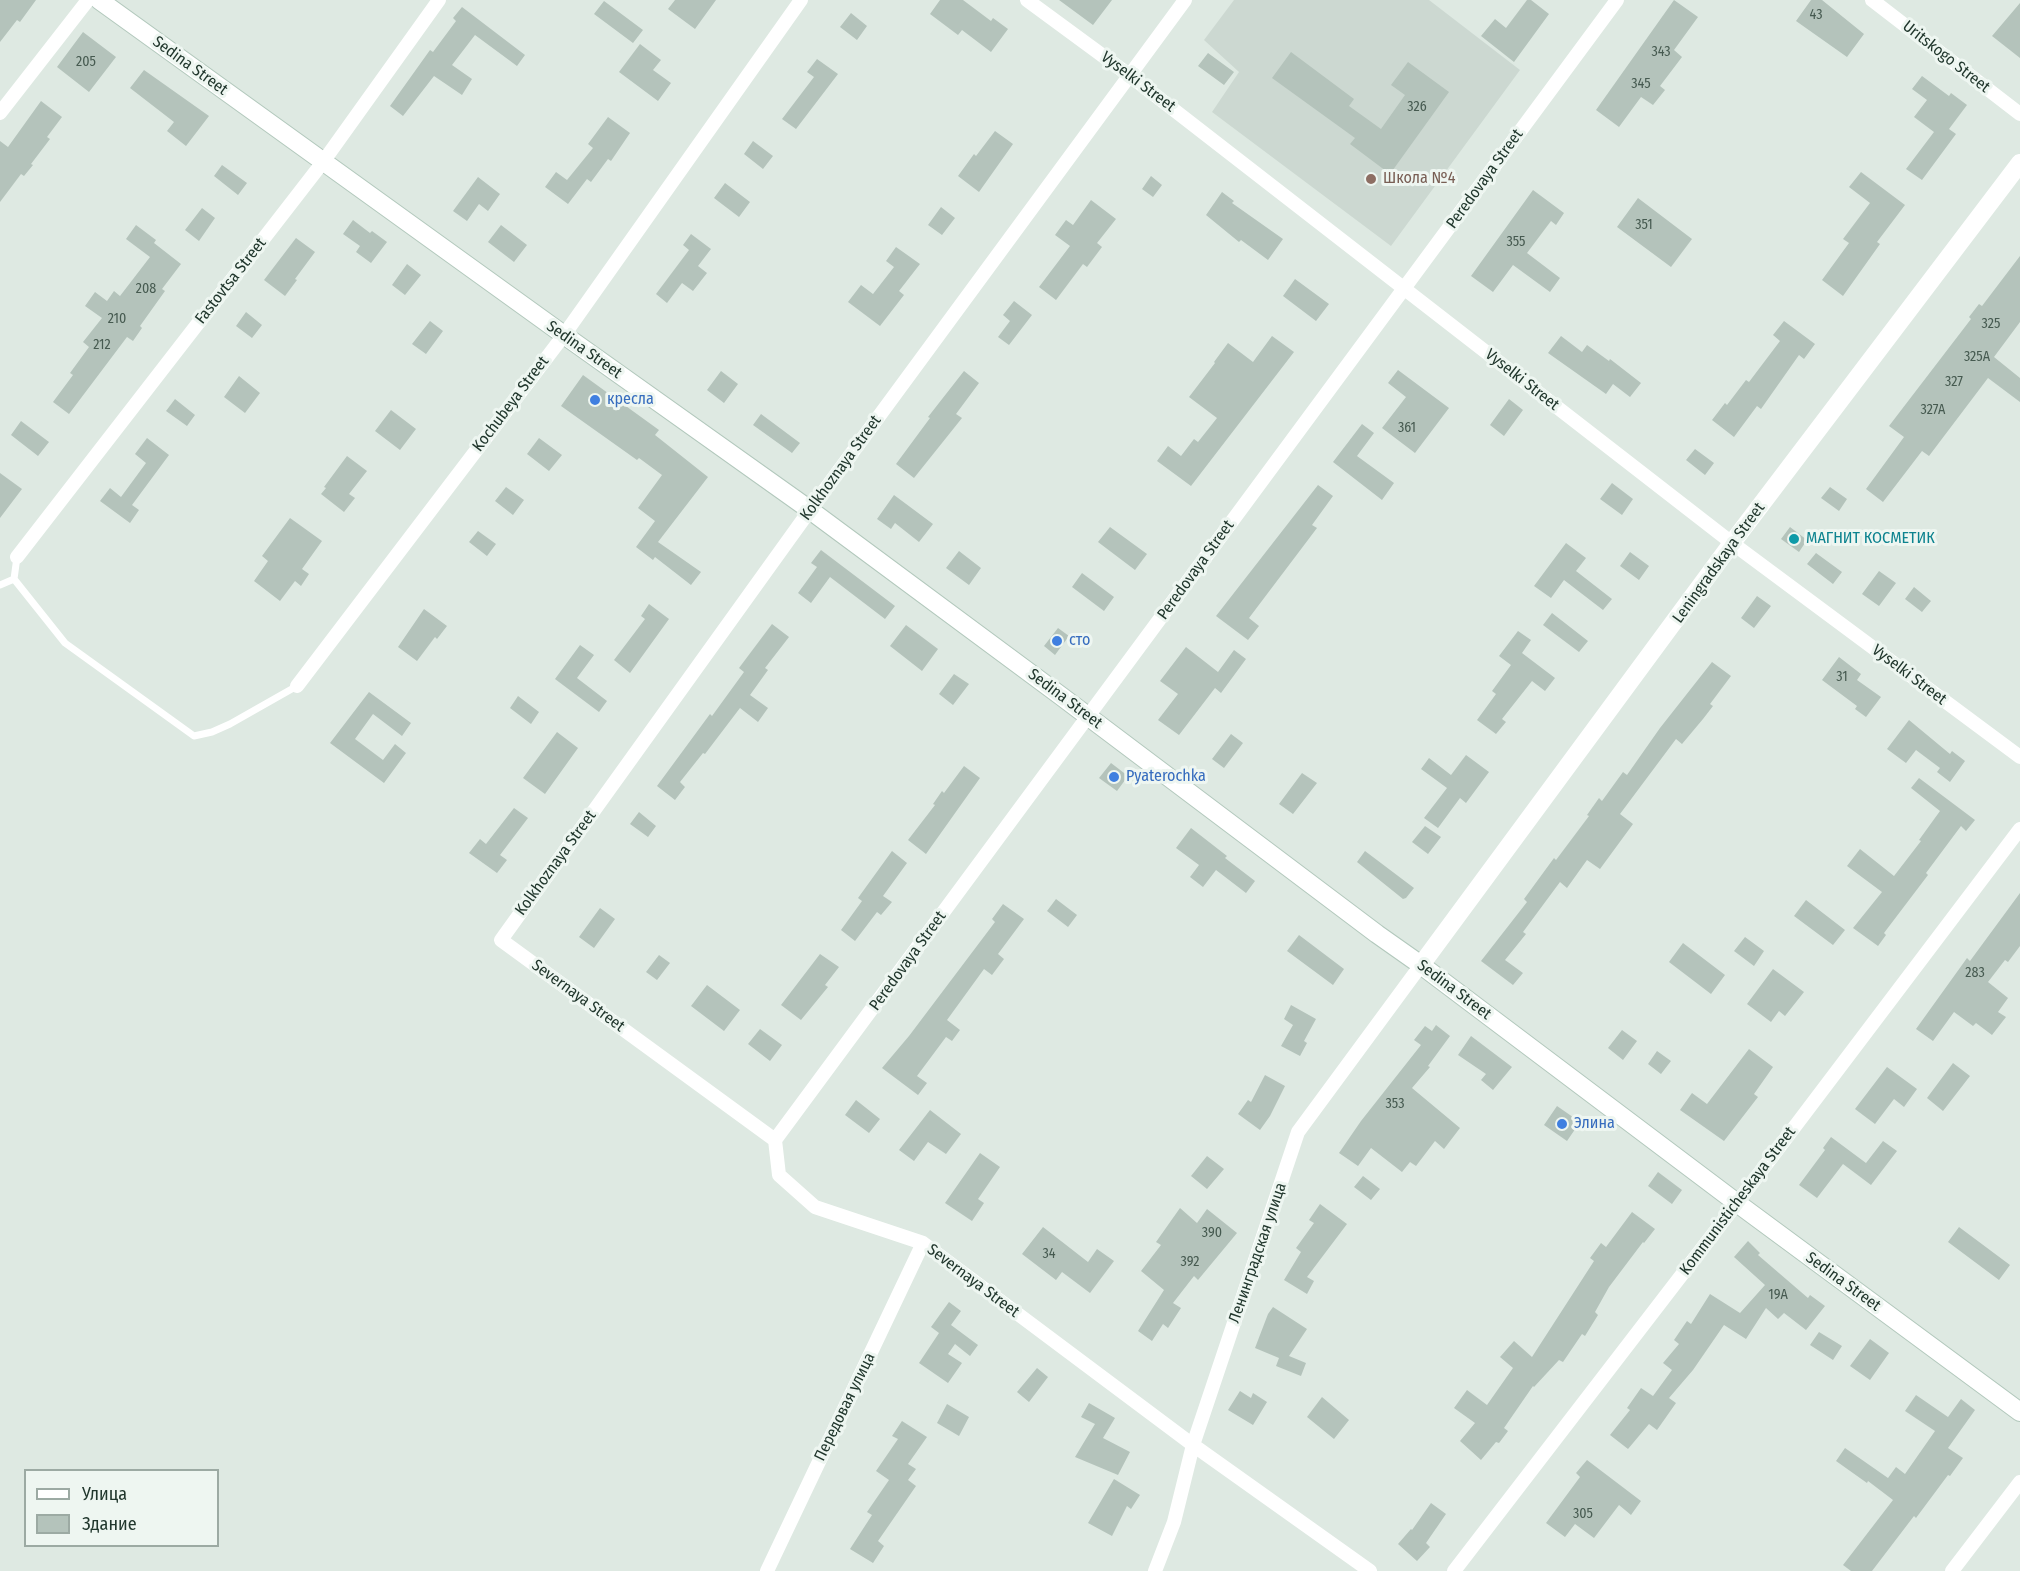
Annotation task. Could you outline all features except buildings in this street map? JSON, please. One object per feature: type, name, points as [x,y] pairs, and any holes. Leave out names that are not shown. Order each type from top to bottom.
[{"type":"main road","name":"Sedina Street","points":[[99,0],[810,510],[2020,1412]]},
{"type":"main road","name":"Leningradskaya Street","points":[[1421,965],[1732,543],[2020,163]]},
{"type":"street","points":[[0,113],[88,0]]},
{"type":"street","name":"Fastovtsa Street","points":[[17,557],[324,162],[439,0]]},
{"type":"street","name":"Kochubeya Street","points":[[297,686],[564,335],[801,0]]},
{"type":"street","name":"Vyselki Street","points":[[1027,0],[1129,75],[1732,543],[2020,757]]},
{"type":"street","name":"Kolkhoznaya Street","points":[[501,940],[810,510],[1185,0]]},
{"type":"street","name":"Peredovaya Street","points":[[775,1140],[1617,0]]},
{"type":"street","name":"Uritskogo Street","points":[[1872,0],[2020,114]]},
{"type":"street","name":"Kommunisticheskaya Street","points":[[1455,1571],[2020,829]]},
{"type":"street","name":"Severnaya Street","points":[[501,940],[775,1140],[778,1175],[815,1207],[923,1243],[1193,1445],[1370,1571]]},
{"type":"street","name":"Ленинградская улица","points":[[1155,1571],[1174,1522],[1193,1445],[1298,1132],[1421,965]]},
{"type":"street","name":"Передовая улица","points":[[766,1571],[923,1243]]},
{"type":"street","points":[[1952,1571],[2020,1482]]},
{"type":"lane","points":[[17,557],[15,579],[65,643],[194,736],[212,732],[230,724],[297,686]]},
{"type":"lane","points":[[0,585],[15,579]]},
{"type":"shaded area","name":"Школа №4","points":[[1234,0],[1429,0],[1520,70],[1391,246],[1212,112],[1239,72],[1204,40]]},
{"type":"place","name":"Школа №4","points":[[1371,179]]},
{"type":"place","name":"кресла","points":[[595,400]]},
{"type":"place","name":"МАГНИТ КОСМЕТИК","points":[[1794,539]]},
{"type":"place","name":"сто","points":[[1057,641]]},
{"type":"place","name":"Pyaterochka","points":[[1114,777]]},
{"type":"place","name":"Элина","points":[[1562,1124]]}]
